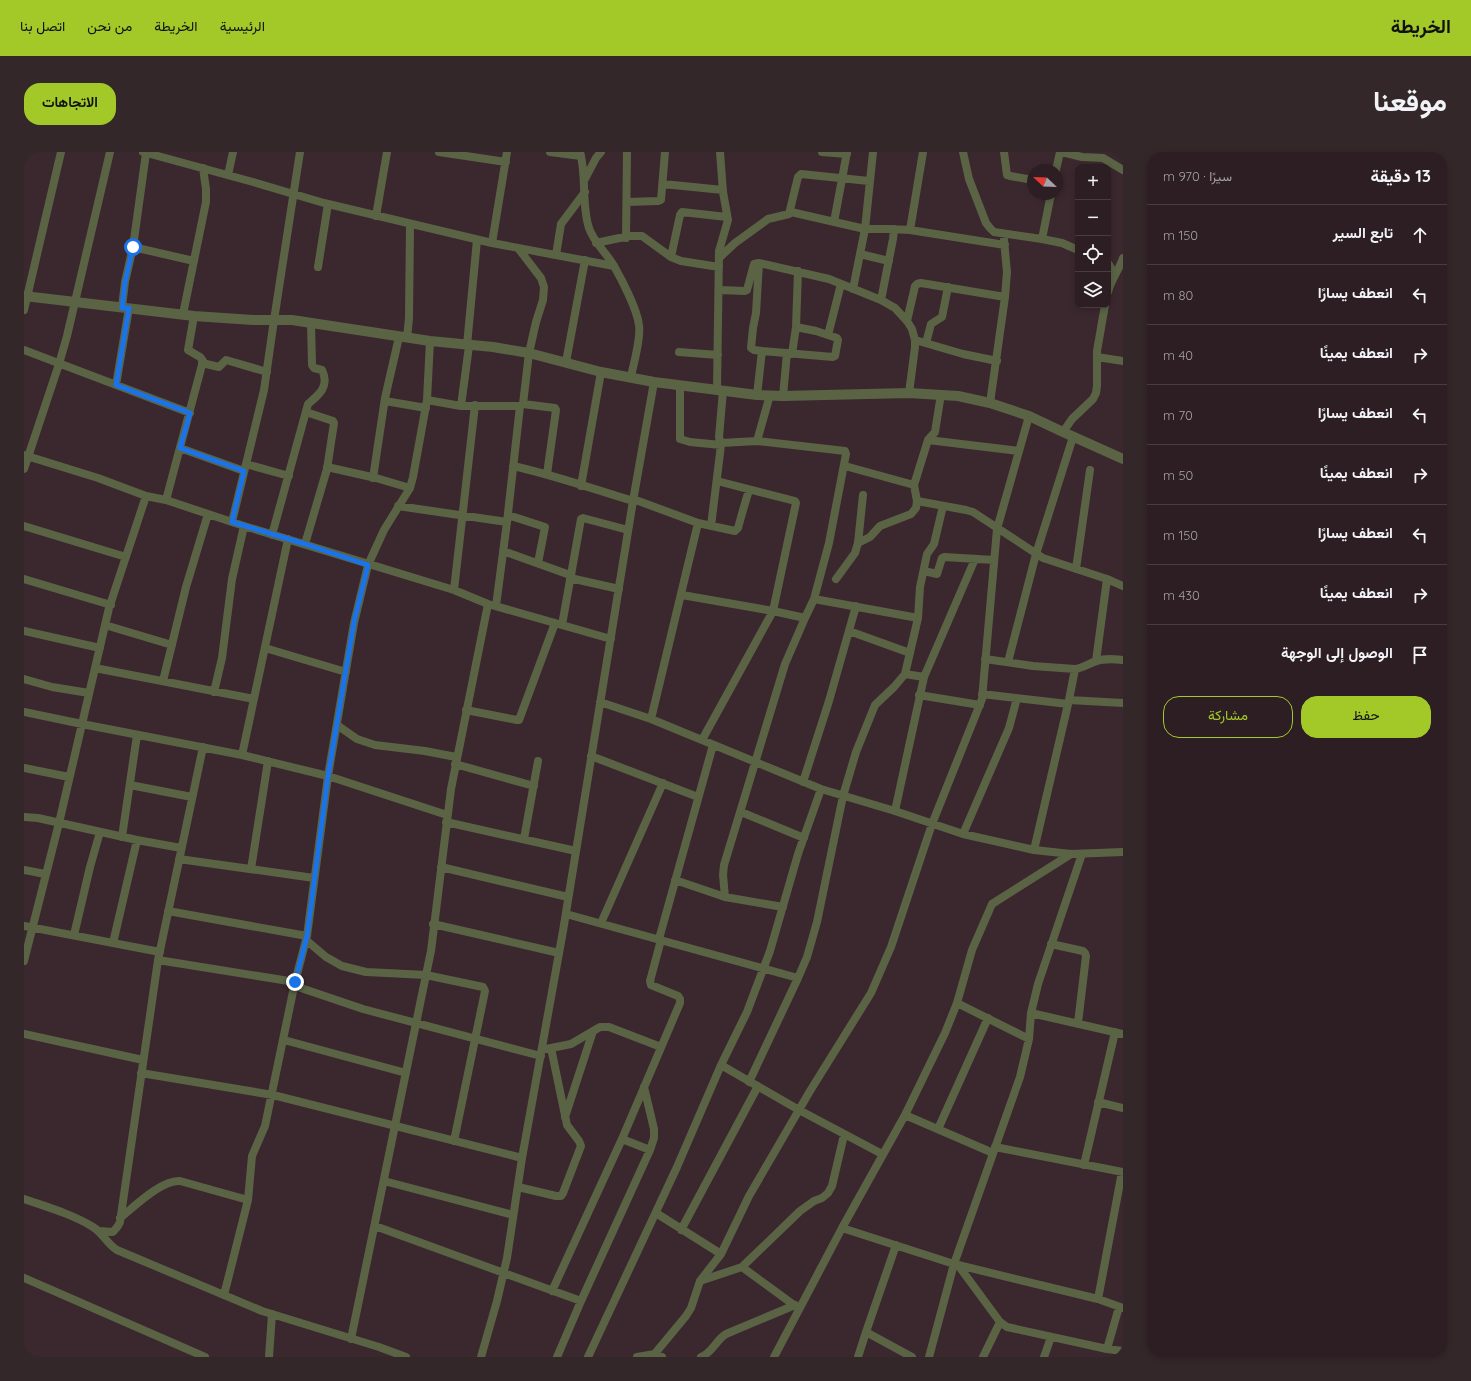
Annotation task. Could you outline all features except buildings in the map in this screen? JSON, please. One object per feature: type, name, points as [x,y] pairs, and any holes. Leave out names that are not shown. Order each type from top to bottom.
[{"type":"street","points":[[24,310],[26,296],[61,152]]},
{"type":"street","points":[[24,469],[26,455],[59,364],[110,152]]},
{"type":"street","points":[[116,385],[126,308],[125,282],[133,247],[144,152],[168,155],[202,168],[376,216],[477,240],[614,266]]},
{"type":"street","points":[[228,175],[233,152]]},
{"type":"street","points":[[232,522],[264,390],[300,152]]},
{"type":"street","points":[[376,216],[387,152]]},
{"type":"street","points":[[439,152],[506,162]]},
{"type":"street","points":[[492,243],[507,152]]},
{"type":"street","points":[[550,152],[580,154],[583,164],[588,227],[596,243],[614,266],[634,308],[640,326],[631,376]]},
{"type":"street","points":[[584,179],[601,152]]},
{"type":"street","points":[[626,238],[627,152]]},
{"type":"street","points":[[627,202],[660,201],[662,196],[665,152]]},
{"type":"street","points":[[711,526],[718,481],[721,444],[719,437],[720,390],[718,355],[720,290],[719,258],[720,246],[727,226],[720,152]]},
{"type":"street","points":[[822,152],[847,153],[834,222]]},
{"type":"street","points":[[853,289],[865,229],[873,152]]},
{"type":"street","points":[[910,230],[923,152]]},
{"type":"street","points":[[963,152],[969,179],[986,223],[994,232],[1062,243],[1075,249]]},
{"type":"street","points":[[1004,152],[1007,175],[1027,179]]},
{"type":"street","points":[[1058,164],[1061,152],[1082,157],[1103,155],[1123,170]]},
{"type":"street","points":[[183,314],[206,202],[206,189],[202,168]]},
{"type":"street","points":[[719,258],[734,243],[764,222],[777,217],[787,216],[790,212],[798,177],[801,174],[869,182]]},
{"type":"street","points":[[663,184],[723,190]]},
{"type":"street","points":[[556,255],[561,224],[585,192]]},
{"type":"street","points":[[1042,239],[1050,200]]},
{"type":"street","points":[[318,267],[328,204]]},
{"type":"street","points":[[671,257],[680,215],[682,212],[727,217]]},
{"type":"street","points":[[790,212],[865,229],[910,230],[1005,246]]},
{"type":"street","points":[[373,478],[385,401],[409,318],[410,224]]},
{"type":"street","points":[[881,300],[894,229]]},
{"type":"street","points":[[990,403],[997,361],[1007,272],[1003,234]]},
{"type":"street","points":[[596,243],[642,236],[671,257],[681,261],[719,267]]},
{"type":"street","points":[[461,406],[468,346],[477,240]]},
{"type":"street","points":[[133,247],[194,261]]},
{"type":"street","points":[[351,1339],[417,1024],[426,975],[456,760],[466,710],[492,605],[503,551],[529,353],[543,300],[544,287],[541,278],[518,248]]},
{"type":"street","points":[[860,254],[889,261]]},
{"type":"street","points":[[1111,283],[1113,277],[1122,269],[1123,258]]},
{"type":"street","points":[[566,362],[585,260]]},
{"type":"street","points":[[720,290],[747,290],[754,264],[759,263],[829,279],[881,300],[895,308],[912,329],[916,347],[909,393]]},
{"type":"street","points":[[759,263],[756,313],[752,328],[751,348],[754,350],[789,354],[835,356],[838,340],[828,335],[796,327]]},
{"type":"street","points":[[1111,268],[1113,277]]},
{"type":"street","points":[[783,396],[789,354],[796,327],[798,271]]},
{"type":"street","points":[[907,321],[915,286],[921,283],[1005,297]]},
{"type":"street","points":[[828,335],[841,284]]},
{"type":"street","points":[[926,343],[931,324],[942,317],[948,287]]},
{"type":"street","points":[[26,296],[194,316],[292,320],[430,342],[529,353],[601,372],[631,376],[654,382],[756,395],[941,394],[990,403],[1029,416],[1123,459]]},
{"type":"street","points":[[1063,432],[1072,419],[1093,399],[1096,394],[1097,347],[1105,308]]},
{"type":"street","points":[[166,500],[202,363],[202,358],[188,350],[194,316]]},
{"type":"street","points":[[272,535],[308,404],[322,391],[325,382],[322,370],[314,368],[312,365],[311,323]]},
{"type":"street","points":[[915,340],[963,354],[997,361]]},
{"type":"street","points":[[224,1295],[248,1200],[252,1156],[265,1126],[273,1095],[295,984],[306,938],[328,776],[354,622],[368,565],[384,530],[410,488],[413,477],[426,404],[430,342]]},
{"type":"street","points":[[24,350],[190,413]]},
{"type":"street","points":[[756,395],[762,351]]},
{"type":"street","points":[[680,352],[718,355]]},
{"type":"street","points":[[1097,357],[1123,361]]},
{"type":"street","points":[[202,363],[218,367],[226,360],[267,372]]},
{"type":"street","points":[[581,486],[601,372]]},
{"type":"street","points":[[481,1357],[503,1273],[566,914],[628,530],[654,382]]},
{"type":"street","points":[[680,385],[680,439],[690,442],[721,444],[757,441],[845,451],[846,454],[845,466],[829,543],[814,599],[804,618],[786,664],[723,870],[725,897]]},
{"type":"street","points":[[858,543],[870,537],[880,526],[911,514],[916,508],[917,501],[914,485],[928,440],[935,432],[941,394]]},
{"type":"street","points":[[757,441],[770,395]]},
{"type":"street","points":[[385,401],[461,406],[521,405],[555,408],[556,410],[547,474]]},
{"type":"street","points":[[454,590],[475,405]]},
{"type":"street","points":[[305,544],[327,467],[334,423],[333,421],[306,412]]},
{"type":"street","points":[[637,1357],[656,1356],[691,1308],[700,1281],[721,1254],[749,1196],[799,1110],[871,993],[891,947],[932,824],[980,705],[997,529],[1029,416]]},
{"type":"street","points":[[1008,662],[1036,554],[1073,437]]},
{"type":"street","points":[[928,440],[1019,451]]},
{"type":"street","points":[[180,448],[245,468],[288,476]]},
{"type":"street","points":[[26,455],[98,478],[146,496],[166,500],[272,535],[454,590],[492,605],[611,639]]},
{"type":"street","points":[[513,466],[547,474],[581,486],[633,500],[698,523],[737,530],[749,490]]},
{"type":"street","points":[[845,466],[914,485]]},
{"type":"street","points":[[327,467],[410,488]]},
{"type":"street","points":[[1076,569],[1090,470]]},
{"type":"street","points":[[702,740],[773,610],[796,502],[718,481]]},
{"type":"street","points":[[836,579],[855,553],[858,543],[863,495]]},
{"type":"street","points":[[24,961],[28,927],[59,823],[110,605],[146,496]]},
{"type":"street","points":[[917,501],[973,512],[1036,554],[1050,561],[1107,579],[1123,586]]},
{"type":"street","points":[[398,506],[463,516],[508,518],[545,528],[538,563]]},
{"type":"street","points":[[749,1082],[807,957],[817,922],[843,796],[856,752],[874,707],[905,674],[918,618],[920,587],[927,554],[934,544],[943,506]]},
{"type":"street","points":[[163,681],[186,587],[208,514]]},
{"type":"street","points":[[466,710],[519,720],[558,624],[570,577],[582,518],[628,530]]},
{"type":"street","points":[[651,719],[659,682],[682,595],[698,523]]},
{"type":"street","points":[[24,526],[126,557]]},
{"type":"street","points":[[214,692],[222,658],[232,579],[244,526]]},
{"type":"street","points":[[242,755],[288,539]]},
{"type":"street","points":[[503,551],[538,563],[570,577],[619,589]]},
{"type":"street","points":[[924,571],[937,574],[942,558],[944,557],[994,560]]},
{"type":"street","points":[[895,811],[924,677],[975,559]]},
{"type":"street","points":[[24,579],[110,605]]},
{"type":"street","points":[[1096,661],[1107,579]]},
{"type":"street","points":[[682,595],[773,610],[804,618]]},
{"type":"street","points":[[814,599],[918,618]]},
{"type":"street","points":[[803,782],[829,701],[856,606]]},
{"type":"street","points":[[105,625],[172,645]]},
{"type":"street","points":[[24,631],[100,648]]},
{"type":"street","points":[[849,632],[910,653]]},
{"type":"street","points":[[265,648],[346,672]]},
{"type":"street","points":[[985,659],[1075,669],[1106,659],[1123,660]]},
{"type":"street","points":[[95,668],[254,700]]},
{"type":"street","points":[[1034,850],[1069,702],[1075,669]]},
{"type":"street","points":[[905,674],[924,677]]},
{"type":"street","points":[[24,679],[52,687],[89,693]]},
{"type":"street","points":[[982,694],[1069,702],[1123,703]]},
{"type":"street","points":[[920,695],[980,705]]},
{"type":"street","points":[[963,834],[1010,728],[1017,698]]},
{"type":"street","points":[[600,702],[651,719],[821,789],[895,811],[963,834],[1034,850],[1071,854],[1123,852]]},
{"type":"street","points":[[24,712],[242,755],[328,776],[447,818],[524,839],[576,851]]},
{"type":"street","points":[[337,725],[357,739],[375,745],[425,751],[534,786]]},
{"type":"street","points":[[122,837],[137,735]]},
{"type":"street","points":[[552,1291],[622,1139],[680,1003],[678,996],[651,985],[650,981],[675,880],[713,745]]},
{"type":"street","points":[[99,1231],[113,1232],[118,1226],[120,1218],[158,960],[203,747]]},
{"type":"street","points":[[592,756],[698,797]]},
{"type":"street","points":[[251,869],[268,761]]},
{"type":"street","points":[[524,839],[538,761]]},
{"type":"street","points":[[24,768],[69,777]]},
{"type":"street","points":[[601,923],[663,783]]},
{"type":"street","points":[[130,785],[192,797]]},
{"type":"street","points":[[588,1357],[656,1213],[746,1012],[770,951],[804,838],[821,789]]},
{"type":"street","points":[[741,812],[804,838]]},
{"type":"street","points":[[24,817],[38,818],[136,840],[181,848]]},
{"type":"street","points":[[74,935],[100,832]]},
{"type":"street","points":[[113,942],[136,840]]},
{"type":"street","points":[[774,1357],[797,1307],[905,1114],[945,1034],[957,1003],[972,950],[992,904],[1071,854]]},
{"type":"street","points":[[929,1357],[956,1265],[1020,1077],[1029,1039],[1031,1013],[1038,984],[1082,854]]},
{"type":"street","points":[[179,859],[314,878]]},
{"type":"street","points":[[441,867],[568,897]]},
{"type":"street","points":[[24,870],[45,874]]},
{"type":"street","points":[[675,880],[725,897],[783,907]]},
{"type":"street","points":[[168,911],[306,938],[326,957],[342,966],[366,972],[426,975],[483,986],[485,991],[454,1141]]},
{"type":"street","points":[[566,914],[798,978]]},
{"type":"street","points":[[433,924],[559,953]]},
{"type":"street","points":[[28,927],[160,952]]},
{"type":"street","points":[[1051,944],[1086,953],[1078,1023]]},
{"type":"street","points":[[158,960],[295,984],[363,1009],[417,1024],[541,1054],[551,1048],[571,1044],[600,1028],[614,1028],[661,1047]]},
{"type":"street","points":[[957,1003],[1029,1039]]},
{"type":"street","points":[[1031,1013],[1119,1033],[1098,1102],[1084,1165]]},
{"type":"street","points":[[938,1129],[988,1018]]},
{"type":"street","points":[[564,1117],[593,1031]]},
{"type":"street","points":[[24,1034],[143,1060]]},
{"type":"street","points":[[284,1040],[406,1073]]},
{"type":"street","points":[[518,1187],[561,1196],[581,1144],[569,1130],[564,1117],[551,1048]]},
{"type":"street","points":[[721,1065],[799,1110],[882,1154]]},
{"type":"street","points":[[141,1073],[273,1095],[522,1158]]},
{"type":"street","points":[[681,1230],[758,1086]]},
{"type":"street","points":[[557,1357],[650,1150],[654,1138],[654,1129],[644,1087]]},
{"type":"street","points":[[1098,1102],[1123,1108]]},
{"type":"street","points":[[905,1114],[938,1129],[994,1150],[1122,1172],[1098,1299]]},
{"type":"street","points":[[700,1281],[742,1267],[806,1206],[822,1198],[828,1193],[832,1186],[844,1134]]},
{"type":"street","points":[[622,1139],[650,1150]]},
{"type":"street","points":[[120,1218],[144,1198],[168,1182],[174,1180],[248,1200]]},
{"type":"street","points":[[384,1181],[513,1215]]},
{"type":"street","points":[[24,1199],[93,1227],[99,1231],[111,1246],[122,1253],[272,1314],[380,1347],[406,1357]]},
{"type":"street","points":[[656,1213],[721,1254]]},
{"type":"street","points":[[375,1226],[581,1301]]},
{"type":"street","points":[[842,1228],[956,1265],[1098,1299],[1121,1308],[1107,1349]]},
{"type":"street","points":[[858,1357],[896,1246]]},
{"type":"street","points":[[956,1265],[1000,1322],[1007,1327],[1107,1349],[1123,1351]]},
{"type":"street","points":[[742,1267],[797,1307]]},
{"type":"street","points":[[24,1278],[205,1357]]},
{"type":"street","points":[[701,1357],[709,1352],[721,1337],[797,1307]]},
{"type":"street","points":[[269,1357],[272,1314]]},
{"type":"street","points":[[984,1357],[1000,1322]]},
{"type":"street","points":[[866,1332],[912,1357]]},
{"type":"street","points":[[1046,1356],[1050,1337]]},
{"type":"route","points":[[133,247],[125,282],[122,308],[129,308],[116,385],[190,413],[180,448],[244,471],[232,522],[368,565],[354,622],[328,776],[307,936],[295,982]]}]
